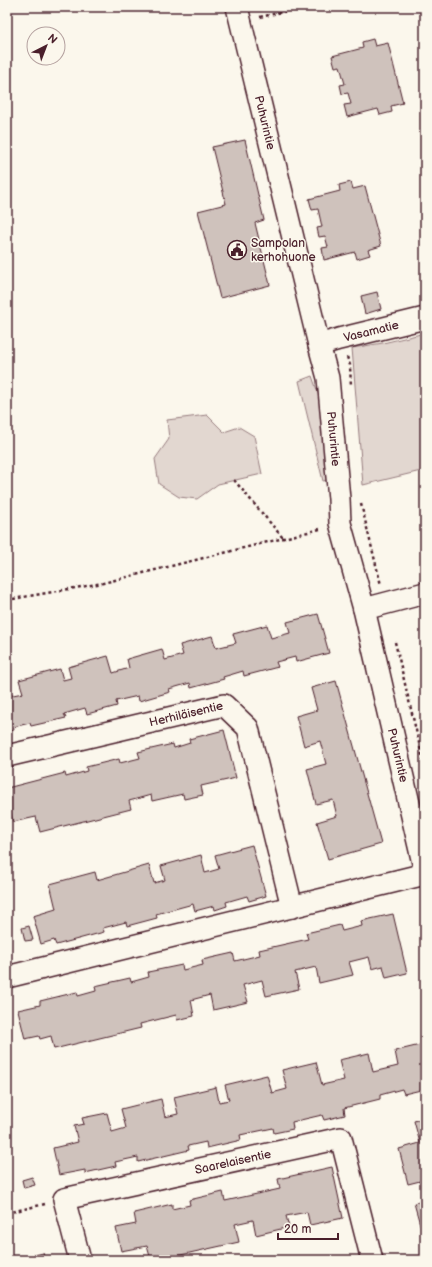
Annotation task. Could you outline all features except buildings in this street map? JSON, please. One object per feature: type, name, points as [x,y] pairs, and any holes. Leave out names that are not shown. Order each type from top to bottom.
[{"type":"street","name":"Puhurintie","points":[[237,7],[328,378],[340,499],[340,523],[364,609],[425,873]]},
{"type":"street","name":"Vasamatie","points":[[319,345],[352,335],[425,318]]},
{"type":"street","points":[[364,609],[425,593]]},
{"type":"street","name":"Herhiläisentie","points":[[7,756],[224,705],[248,728],[292,907]]},
{"type":"street","points":[[7,977],[425,873]]},
{"type":"street","name":"Saarelaisentie","points":[[64,1199],[341,1138],[372,1260]]},
{"type":"street","points":[[64,1199],[80,1260]]},
{"type":"path","points":[[256,18],[304,7]]},
{"type":"path","points":[[234,480],[283,538]]},
{"type":"path","points":[[7,600],[102,583],[340,523],[364,519]]},
{"type":"path","points":[[7,1214],[64,1199]]},
{"type":"shaded area","points":[[425,333],[425,470],[363,485],[352,348],[383,343]]},
{"type":"shaded area","points":[[312,376],[324,410],[328,480],[323,481],[299,381]]},
{"type":"shaded area","points":[[207,415],[224,432],[239,427],[254,436],[262,474],[218,484],[197,499],[179,497],[159,484],[155,459],[169,439],[167,420]]},
{"type":"place","name":"Sampolan kerhohuone","points":[[237,250]]}]
